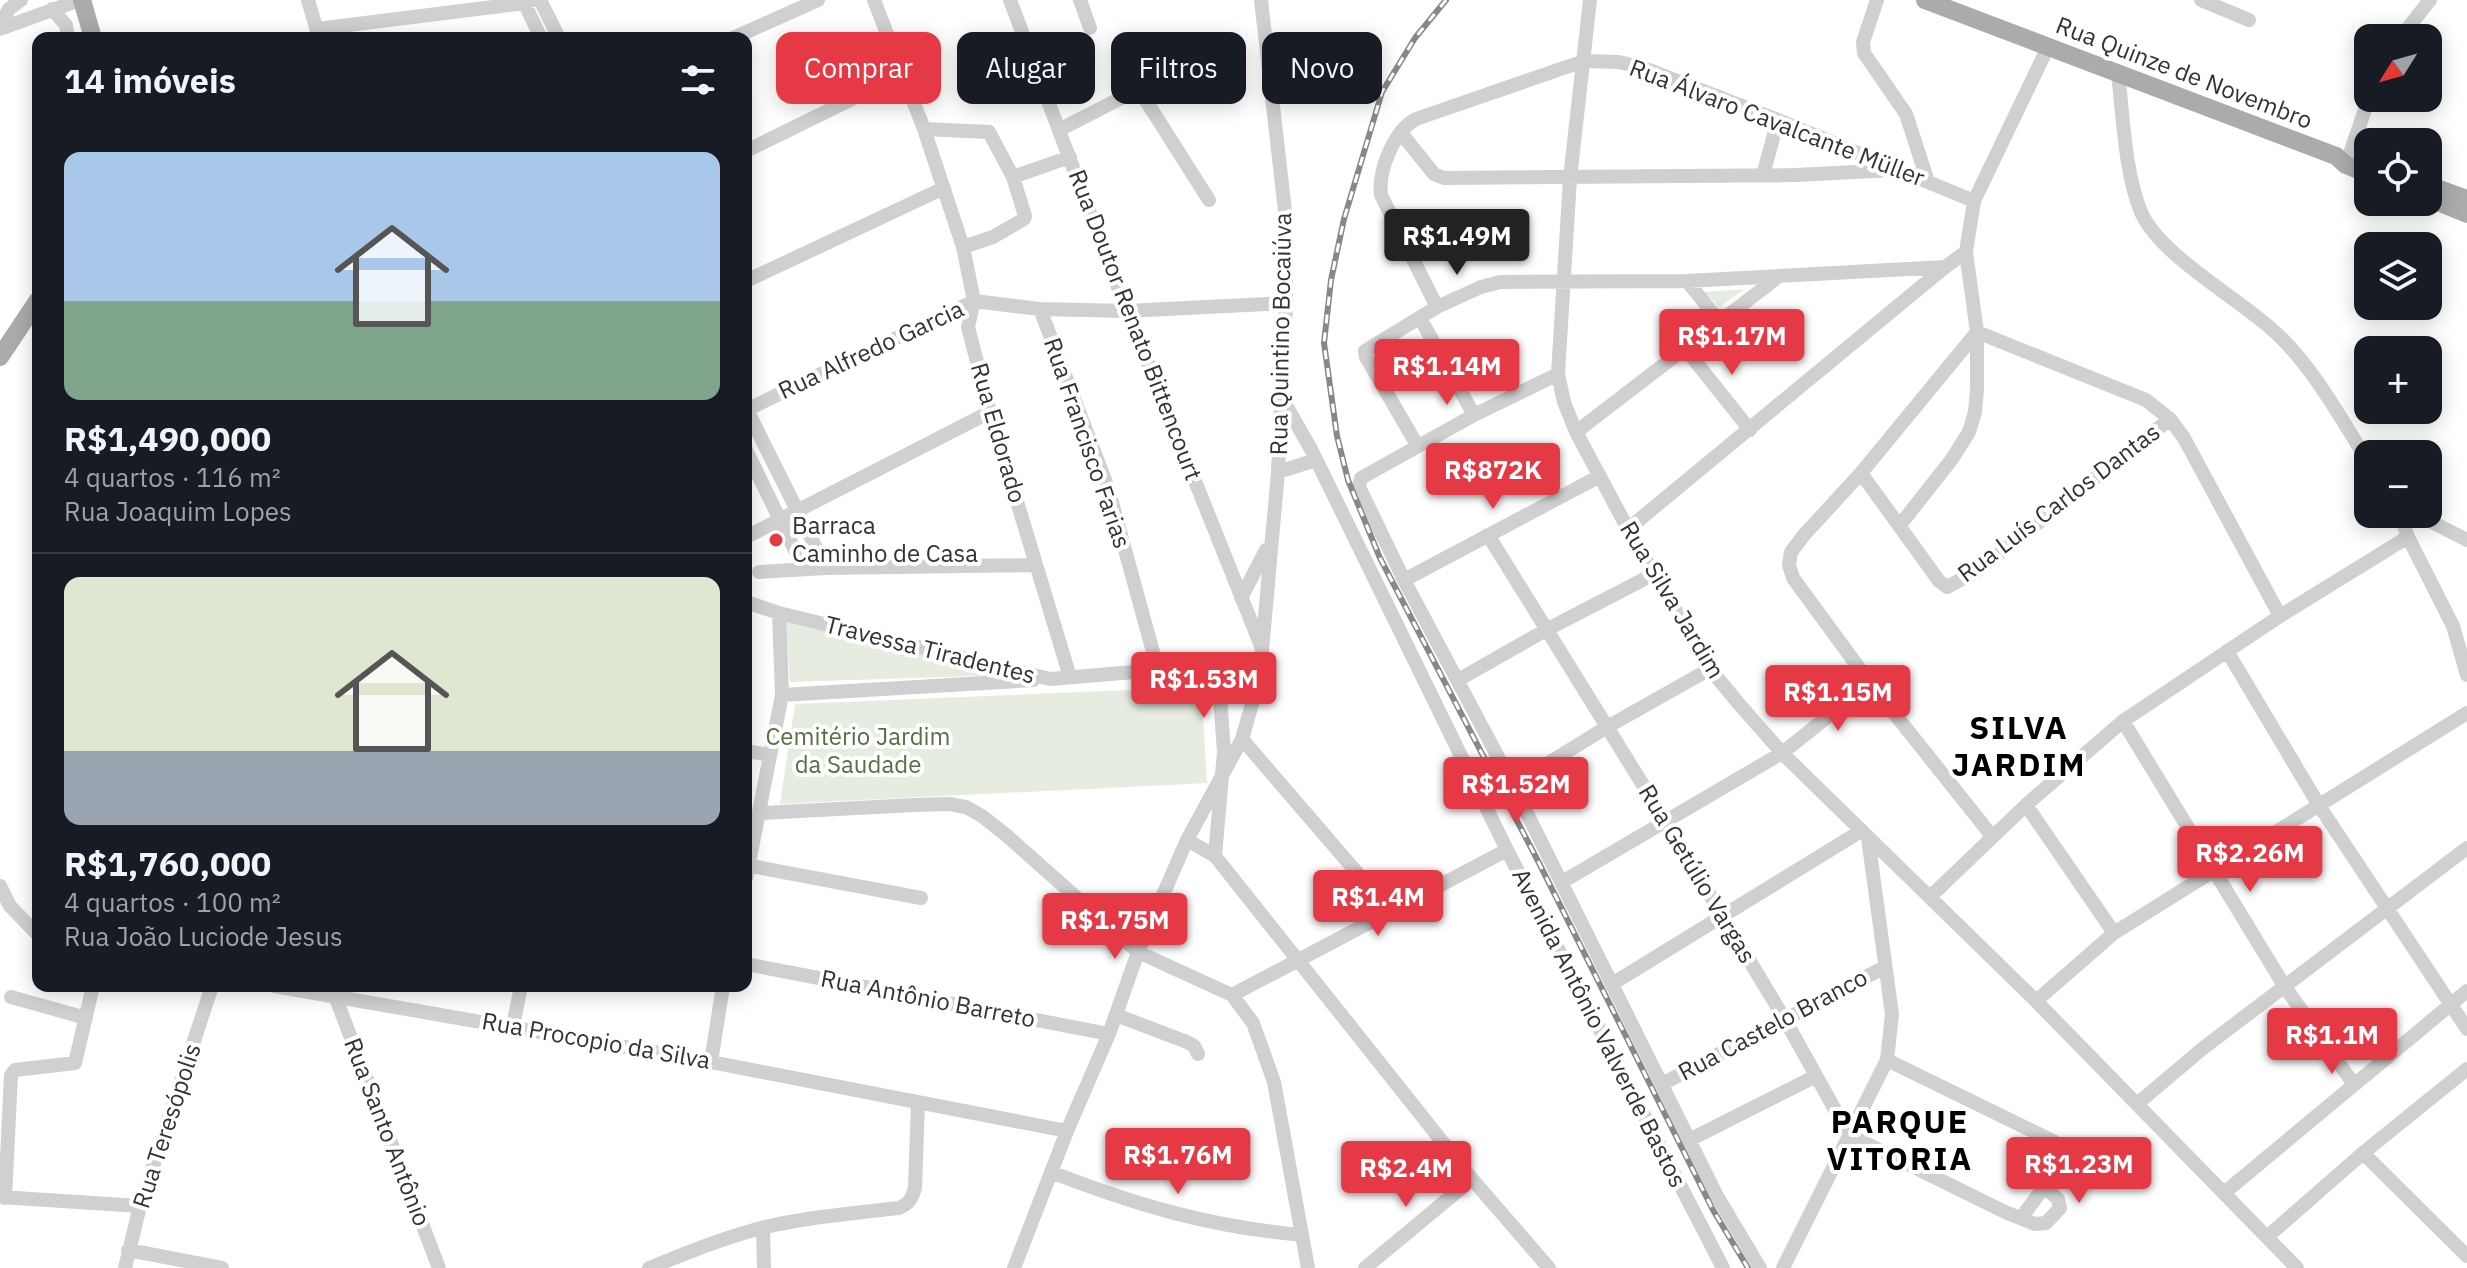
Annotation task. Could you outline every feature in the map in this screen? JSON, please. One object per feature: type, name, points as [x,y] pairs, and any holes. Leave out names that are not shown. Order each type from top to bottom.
[{"type":"main road","points":[[81,0],[91,31]]},
{"type":"main road","name":"Rua Quinze de Novembro","points":[[1925,0],[1963,7],[2048,47],[2354,166]]},
{"type":"main road","name":"Rua Quinze de Novembro","points":[[2343,159],[2354,161]]},
{"type":"main road","points":[[2442,190],[2467,199]]},
{"type":"main road","points":[[2442,204],[2467,214]]},
{"type":"main road","points":[[0,357],[32,309]]},
{"type":"street","points":[[0,27],[9,9],[21,0]]},
{"type":"street","points":[[0,27],[81,0]]},
{"type":"street","points":[[308,0],[317,32]]},
{"type":"street","points":[[540,0],[556,32]]},
{"type":"street","points":[[746,32],[818,0]]},
{"type":"street","points":[[874,0],[887,32]]},
{"type":"street","name":"Rua Doutor Renato Bittencourt","points":[[1010,0],[1127,311],[1262,650]]},
{"type":"street","points":[[1080,0],[1090,28]]},
{"type":"street","name":"Rua Quintino Bocaiúva","points":[[1014,1268],[1067,1131],[1109,1034],[1138,952],[1187,840],[1242,739],[1251,714],[1262,650],[1278,472],[1286,303],[1286,220],[1261,0]]},
{"type":"street","name":"Rua Silva Jardim","points":[[1590,0],[1570,178],[1558,374],[1564,402],[1576,432],[1628,529],[1710,669],[1782,753],[1931,896],[2297,1268]]},
{"type":"street","points":[[1877,0],[1863,42],[1864,53],[1906,114],[1928,182]]},
{"type":"street","points":[[2201,0],[2249,20]]},
{"type":"street","points":[[2411,24],[2430,0]]},
{"type":"street","points":[[331,32],[527,1],[539,32]]},
{"type":"street","points":[[52,9],[66,25],[67,32]]},
{"type":"street","points":[[1900,525],[1952,459],[1969,432],[1977,389],[1977,332],[1966,252],[1974,201],[2048,47]]},
{"type":"street","name":"Rua Álvaro Cavalcante Müller","points":[[1401,133],[1416,119],[1584,61],[1619,62],[1644,68],[1778,120],[1974,201]]},
{"type":"street","points":[[2118,74],[2133,185],[2141,213],[2167,248],[2275,332],[2295,353],[2354,440]]},
{"type":"street","points":[[1059,130],[1127,95],[1143,96],[1209,200]]},
{"type":"street","points":[[752,148],[842,104]]},
{"type":"street","points":[[914,104],[963,247],[974,301]]},
{"type":"street","points":[[2343,159],[2363,112]]},
{"type":"street","points":[[1763,175],[1778,120]]},
{"type":"street","points":[[924,129],[989,132],[1013,177],[1024,219],[993,237],[963,247]]},
{"type":"street","points":[[1437,307],[1381,195],[1388,156],[1401,133],[1434,174],[1444,178],[1763,175],[1897,170]]},
{"type":"street","points":[[1013,177],[1070,157]]},
{"type":"street","points":[[752,278],[944,188]]},
{"type":"street","points":[[1628,529],[1966,252]]},
{"type":"street","points":[[1558,374],[1417,445],[1365,351],[1437,307],[1500,282],[1687,281],[1945,267]]},
{"type":"street","points":[[1576,432],[1778,277]]},
{"type":"street","points":[[1687,281],[1719,321]]},
{"type":"street","name":"Rua Alfredo Garcia","points":[[752,406],[974,301],[1040,309],[1127,311],[1286,303]]},
{"type":"street","name":"Rua Eldorado","points":[[974,301],[968,327],[990,412],[1070,677]]},
{"type":"street","name":"Rua Francisco Farias","points":[[1040,309],[1108,488],[1158,670]]},
{"type":"street","points":[[1420,318],[1474,415]]},
{"type":"street","points":[[1977,332],[2146,400],[2170,419],[2184,438],[2280,616]]},
{"type":"street","points":[[1977,332],[1861,473],[1804,535],[1791,552],[1789,565],[1793,578],[1870,683],[1992,836]]},
{"type":"street","points":[[1684,347],[1750,430]]},
{"type":"street","name":"Avenida Antônio Valverde Bastos","points":[[1283,400],[1316,460],[1507,850],[1719,1267]]},
{"type":"street","points":[[752,534],[990,412]]},
{"type":"street","name":"Rua Luís Carlos Dantas","points":[[1861,473],[1939,581],[1947,587],[1977,571],[2170,419]]},
{"type":"street","points":[[752,421],[826,568]]},
{"type":"street","name":"Avenida Antônio Valverde Bastos","points":[[1417,445],[1360,479],[1359,487],[1404,580],[1513,785],[1729,1219],[1760,1268]]},
{"type":"street","points":[[1278,472],[1316,460]]},
{"type":"street","points":[[752,462],[804,569]]},
{"type":"street","points":[[1404,580],[1600,476]]},
{"type":"street","points":[[2442,527],[2467,540]]},
{"type":"street","points":[[2405,528],[2453,626],[2467,675]]},
{"type":"street","name":"Rua Getúlio Vargas","points":[[1488,535],[1724,917],[1849,1135]]},
{"type":"street","points":[[1931,896],[2026,805],[2123,721],[2280,616],[2408,537]]},
{"type":"street","points":[[1241,598],[1270,543]]},
{"type":"street","points":[[759,572],[1036,565]]},
{"type":"street","points":[[1458,680],[1654,574]]},
{"type":"street","name":"Travessa Tiradentes","points":[[752,604],[1050,679],[1158,670],[1259,669]]},
{"type":"street","points":[[752,848],[782,695],[779,613]]},
{"type":"street","points":[[2227,651],[2320,807],[2467,1029]]},
{"type":"street","points":[[1215,856],[1223,771],[1218,668]]},
{"type":"street","points":[[1513,785],[1710,669]]},
{"type":"street","points":[[782,695],[1050,679]]},
{"type":"street","points":[[1562,882],[1782,753],[1870,683]]},
{"type":"street","points":[[2036,1001],[2114,933],[2467,713]]},
{"type":"street","points":[[2123,721],[2285,987],[2353,1083]]},
{"type":"street","points":[[1242,739],[1390,911]]},
{"type":"street","points":[[752,752],[770,755]]},
{"type":"street","points":[[760,813],[926,805],[966,807],[1006,835],[1138,952],[1232,995],[1253,1023],[1274,1082],[1308,1268]]},
{"type":"street","points":[[2026,805],[2114,933]]},
{"type":"street","points":[[1612,984],[1864,835],[1892,1014],[1887,1060],[1783,1268]]},
{"type":"street","points":[[1187,840],[1215,856],[1472,1179],[1549,1268]]},
{"type":"street","points":[[2137,1104],[2202,1049],[2467,848]]},
{"type":"street","points":[[1232,995],[1507,850]]},
{"type":"street","points":[[752,871],[921,898]]},
{"type":"street","points":[[0,886],[10,906],[32,929]]},
{"type":"street","name":"Rua Antônio Barreto","points":[[752,965],[1109,1034]]},
{"type":"street","name":"Rua Castelo Branco","points":[[1662,1084],[1885,967]]},
{"type":"street","points":[[2224,1193],[2467,991]]},
{"type":"street","points":[[92,992],[75,1063],[15,1070],[11,1075],[3,1198],[140,1206]]},
{"type":"street","name":"Rua Teresópolis","points":[[125,1268],[140,1206],[210,992]]},
{"type":"street","name":"Rua Procopio da Silva","points":[[311,992],[711,1062],[1067,1131]]},
{"type":"street","points":[[513,1026],[520,992]]},
{"type":"street","points":[[711,1062],[722,992]]},
{"type":"street","name":"Rua Santo Antônio","points":[[335,996],[439,1268]]},
{"type":"street","points":[[11,997],[86,1018]]},
{"type":"street","points":[[1116,1015],[1187,1042],[1198,1054]]},
{"type":"street","points":[[1887,1060],[2059,1146],[2044,1187],[2021,1218]]},
{"type":"street","points":[[2267,1237],[2363,1153],[2466,1070]]},
{"type":"street","points":[[1691,1139],[1816,1076]]},
{"type":"street","points":[[649,1268],[763,1228],[835,1214],[899,1208],[911,1200],[915,1188],[918,1102]]},
{"type":"street","points":[[1849,1135],[2040,1225],[2060,1208],[2058,1199],[2044,1187]]},
{"type":"street","points":[[2363,1153],[2467,1256]]},
{"type":"street","points":[[1051,1172],[1168,1213],[1246,1230],[1302,1235]]},
{"type":"street","points":[[1365,1268],[1472,1179]]},
{"type":"street","points":[[763,1228],[764,1268]]},
{"type":"street","points":[[128,1250],[222,1268]]},
{"type":"green space","points":[[1745,289],[1719,307],[1704,292]]},
{"type":"green space","points":[[785,619],[1007,675],[790,682]]},
{"type":"green space","name":"Cemitério Jardim da Saudade","points":[[1201,687],[1207,783],[780,804],[795,704]]},
{"type":"railway","points":[[1446,0],[1415,38],[1382,92],[1344,219],[1331,280],[1324,343],[1337,436],[1348,480],[1380,558],[1538,861],[1713,1210],[1748,1268]]},
{"type":"place","name":"Barraca Caminho de Casa","points":[[776,540]]},
{"type":"district","name":"SILVA JARDIM","points":[[2019,746]]},
{"type":"district","name":"PARQUE VITORIA","points":[[1900,1140]]}]
